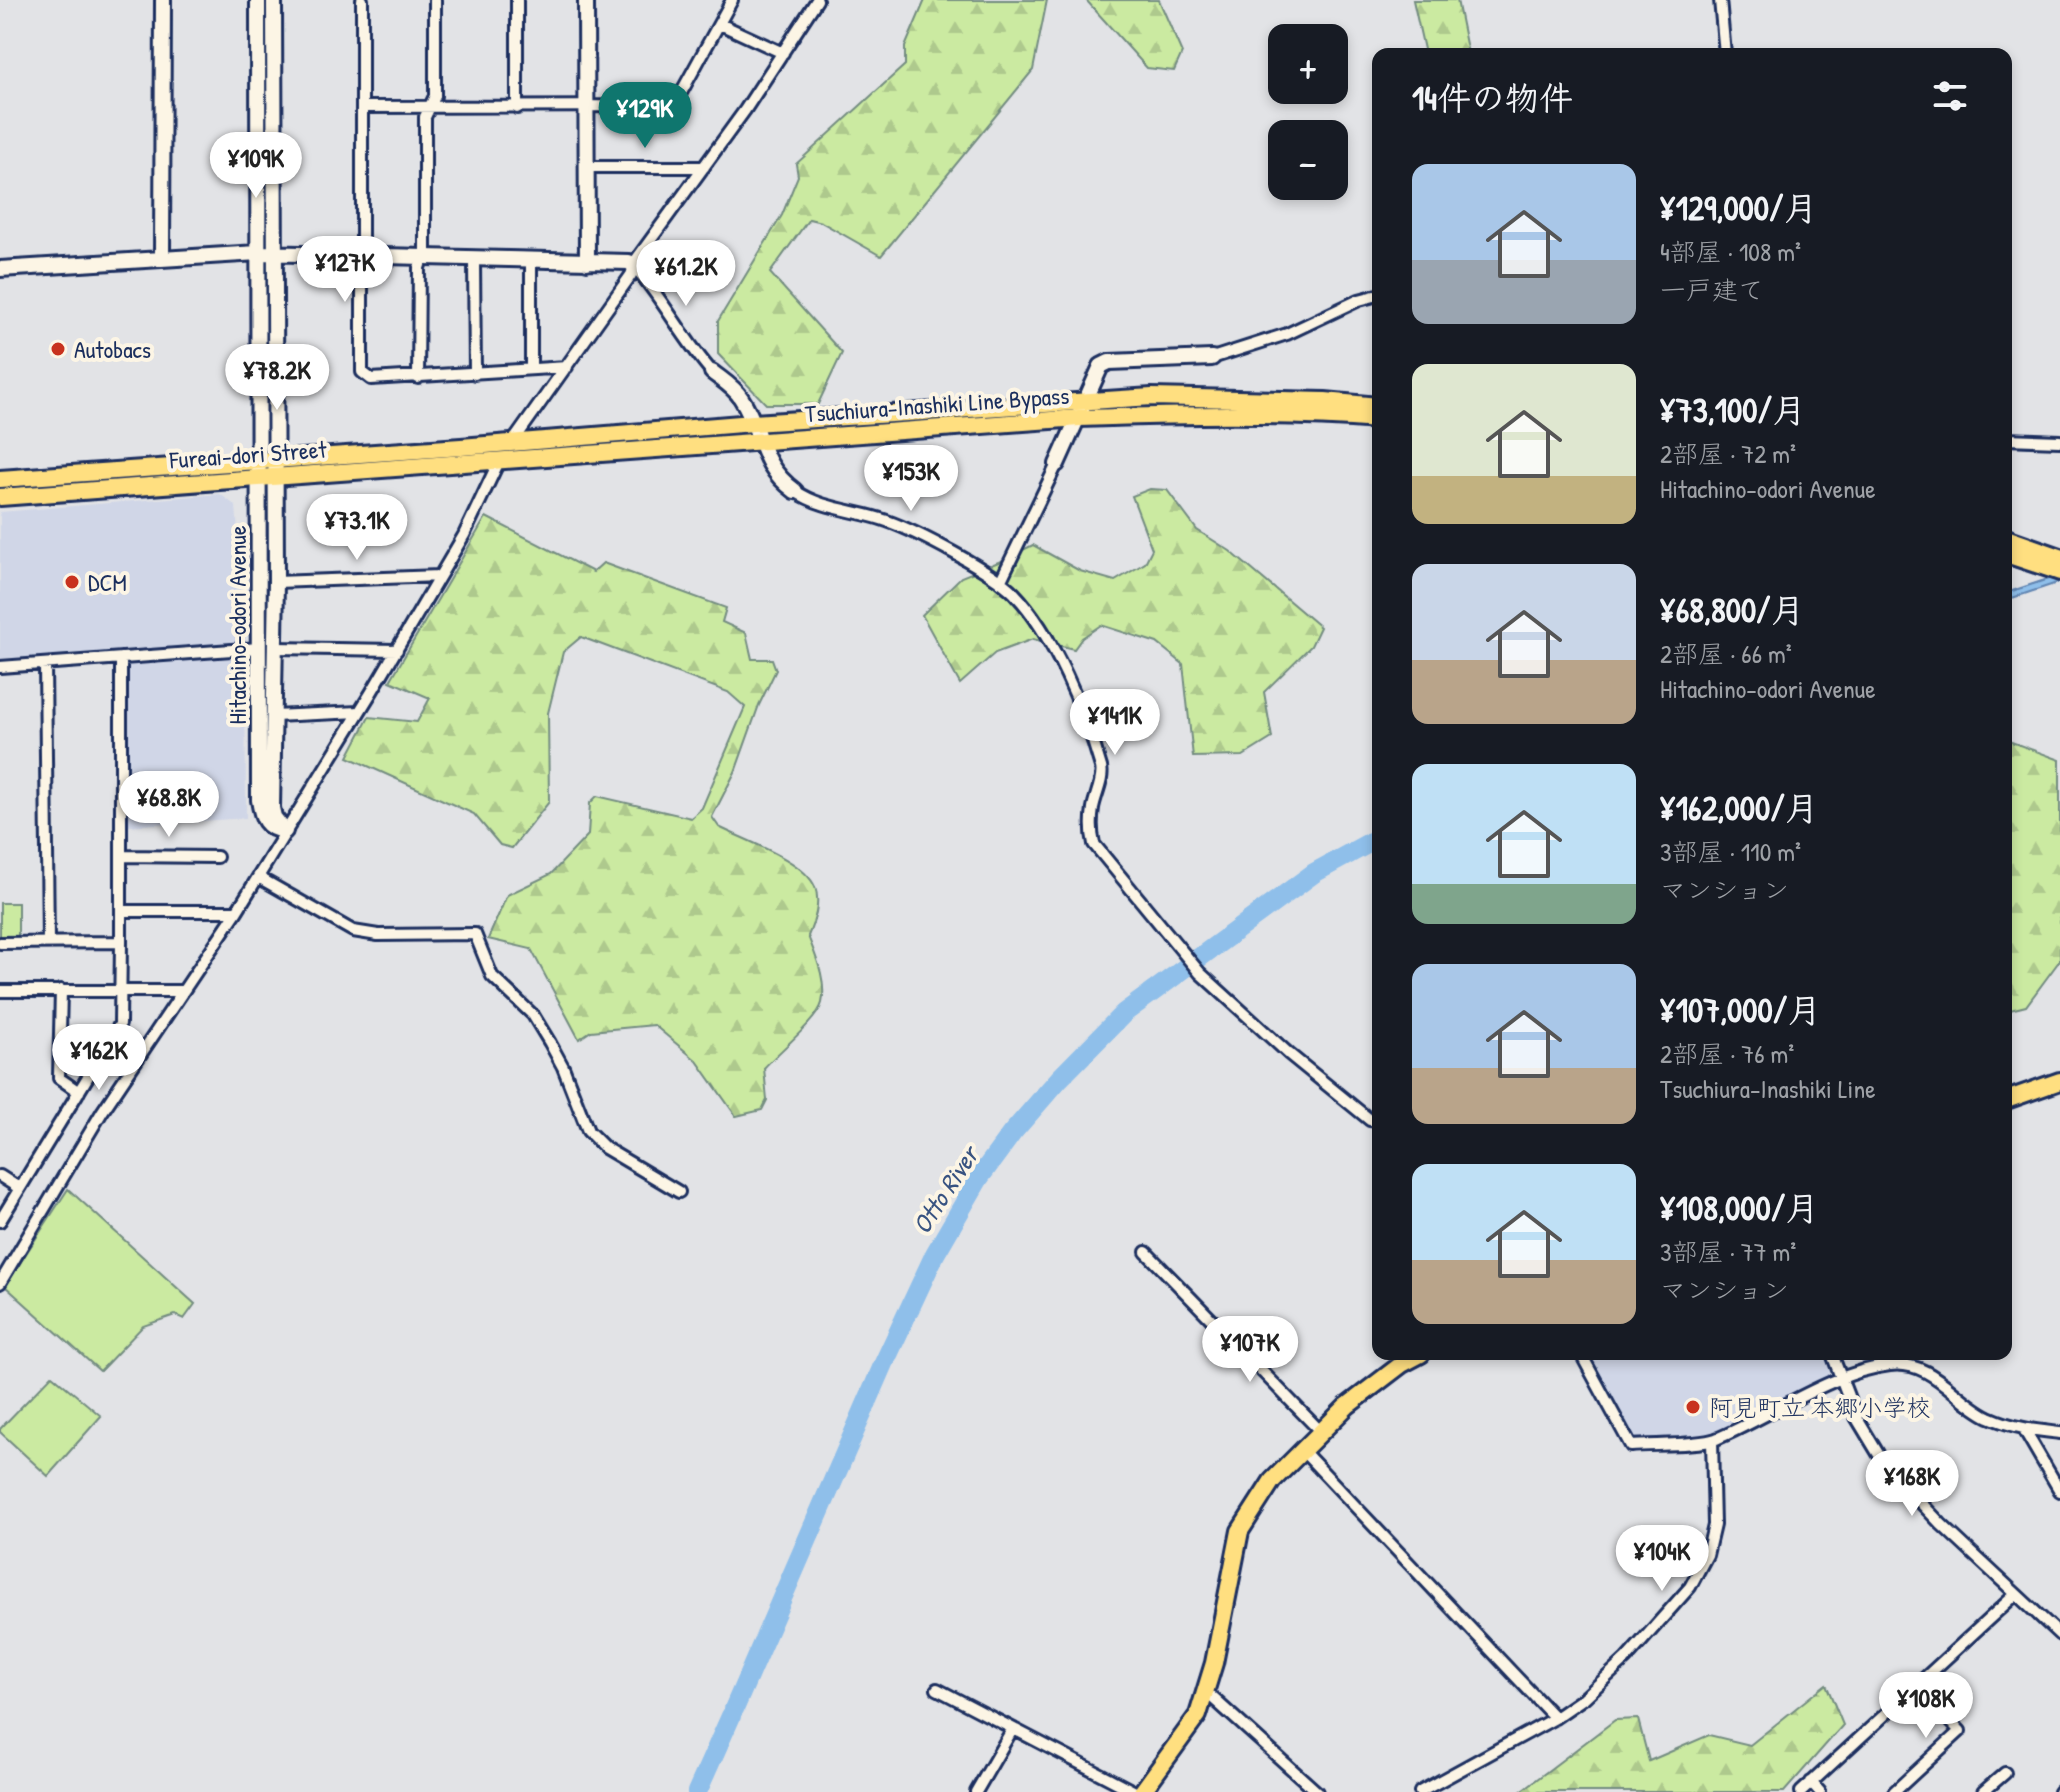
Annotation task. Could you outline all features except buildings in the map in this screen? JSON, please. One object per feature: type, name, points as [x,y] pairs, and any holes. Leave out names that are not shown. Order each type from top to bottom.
[{"type":"main road","name":"Tsuchiura-Inashiki Line Bypass","points":[[512,443],[1086,401],[1189,397],[1372,406]]},
{"type":"main road","name":"Tsuchiura-Inashiki Line Bypass","points":[[500,459],[1079,418],[1228,415],[1372,420]]},
{"type":"main road","name":"Fureai-dori Street","points":[[0,497],[512,443]]},
{"type":"main road","name":"Fureai-dori Street","points":[[0,479],[500,459]]},
{"type":"main road","points":[[2012,540],[2060,557]]},
{"type":"main road","points":[[2012,556],[2060,572]]},
{"type":"main road","points":[[2012,1098],[2060,1081]]},
{"type":"main road","points":[[1142,1792],[1198,1715],[1214,1663],[1240,1531],[1272,1481],[1347,1406],[1410,1360]]},
{"type":"street","points":[[162,257],[163,0]]},
{"type":"street","name":"Hitachino-odori Avenue","points":[[258,0],[258,253],[267,469],[276,582],[272,808],[274,817],[285,831]]},
{"type":"street","name":"Hitachino-odori Avenue","points":[[274,0],[275,253],[259,648],[259,800],[262,818],[275,830],[285,831]]},
{"type":"street","points":[[362,0],[362,372],[371,379],[418,378],[567,367]]},
{"type":"street","points":[[418,378],[419,268],[425,250],[425,117],[435,96],[435,0]]},
{"type":"street","points":[[517,0],[517,108]]},
{"type":"street","points":[[586,0],[587,262]]},
{"type":"street","points":[[363,107],[667,106],[676,102],[732,0]]},
{"type":"street","points":[[512,443],[631,275],[634,266],[817,0]]},
{"type":"street","points":[[1720,0],[1724,48]]},
{"type":"street","points":[[720,24],[783,53]]},
{"type":"street","points":[[587,167],[704,167]]},
{"type":"street","points":[[0,269],[258,253],[629,262],[653,288],[694,351],[712,372],[741,397],[774,471],[795,491],[832,507],[889,521],[928,539],[1013,591],[1035,621],[1073,689],[1102,771],[1092,811],[1094,844],[1197,969],[1289,1054],[1372,1120]]},
{"type":"street","points":[[474,260],[475,374]]},
{"type":"street","points":[[531,262],[531,369]]},
{"type":"street","points":[[1000,582],[1079,418],[1096,372],[1105,363],[1212,358],[1287,334],[1372,297]]},
{"type":"street","points":[[2012,439],[2060,441]]},
{"type":"street","points":[[0,1283],[102,1112],[237,911],[397,650],[464,535],[500,459]]},
{"type":"street","points":[[276,582],[439,576]]},
{"type":"street","points":[[0,667],[259,648]]},
{"type":"street","points":[[275,648],[397,650]]},
{"type":"street","points":[[0,1221],[120,1024],[121,658]]},
{"type":"street","points":[[45,664],[48,942]]},
{"type":"street","points":[[274,716],[359,712]]},
{"type":"street","points":[[121,856],[217,857]]},
{"type":"street","points":[[258,877],[353,931],[378,935],[475,934],[492,976],[533,1015],[550,1043],[563,1067],[588,1131],[605,1148],[679,1192]]},
{"type":"street","points":[[121,911],[237,911]]},
{"type":"street","points":[[0,943],[121,942]]},
{"type":"street","points":[[61,990],[59,1078],[79,1092]]},
{"type":"street","points":[[0,991],[183,991]]},
{"type":"street","points":[[0,1176],[19,1188]]},
{"type":"street","points":[[1146,1252],[1322,1433]]},
{"type":"street","points":[[1584,1360],[1631,1446],[1712,1440],[1841,1379],[1890,1365],[1916,1366],[1933,1374],[1987,1416],[2025,1431],[2060,1433]]},
{"type":"street","points":[[1834,1360],[1856,1417],[1885,1465],[1941,1524],[2060,1635]]},
{"type":"street","points":[[2025,1431],[2060,1491]]},
{"type":"street","points":[[1420,1792],[1555,1718],[1584,1698],[1626,1659],[1690,1587],[1707,1555],[1714,1525],[1712,1440]]},
{"type":"street","points":[[1303,1451],[1555,1718]]},
{"type":"street","points":[[1801,1792],[2016,1594]]},
{"type":"street","points":[[1894,1792],[1960,1731],[1917,1687]]},
{"type":"street","points":[[937,1689],[1135,1792]]},
{"type":"street","points":[[1205,1691],[1317,1792]]},
{"type":"street","points":[[976,1792],[1012,1730]]},
{"type":"street","points":[[1983,1792],[2005,1773]]},
{"type":"street","points":[[1811,1782],[1820,1792]]},
{"type":"shaded area","points":[[220,494],[236,506],[246,638],[239,643],[158,650],[0,659],[0,512]]},
{"type":"shaded area","points":[[235,657],[245,664],[246,818],[127,826],[125,665]]},
{"type":"shaded area","name":"阿見町立 本郷小学校","points":[[1592,1360],[1831,1360],[1828,1378],[1711,1435],[1643,1441],[1635,1439]]},
{"type":"green space","points":[[925,0],[1047,0],[1033,70],[881,256],[821,222],[809,219],[770,273],[842,353],[818,404],[766,404],[718,354],[718,321],[782,215],[798,176],[796,164],[905,65],[905,47]]},
{"type":"green space","points":[[1086,0],[1159,0],[1182,53],[1174,71],[1147,68]]},
{"type":"green space","points":[[1413,0],[1457,0],[1467,48],[1424,48]]},
{"type":"green space","points":[[1150,489],[1167,490],[1197,530],[1230,551],[1320,627],[1311,646],[1264,692],[1272,738],[1243,756],[1193,757],[1183,664],[1157,643],[1101,625],[1082,638],[1074,649],[1033,639],[995,653],[960,684],[922,615],[961,577],[1033,545],[1080,571],[1115,581],[1145,563],[1152,549],[1132,496]]},
{"type":"green space","points":[[486,517],[593,572],[603,563],[726,608],[722,622],[746,633],[752,659],[772,659],[776,670],[759,705],[735,772],[712,817],[719,827],[772,852],[809,877],[817,893],[817,906],[808,936],[820,969],[823,995],[813,1018],[764,1068],[767,1100],[762,1110],[736,1116],[697,1061],[654,1025],[591,1031],[579,1039],[531,949],[488,939],[507,895],[551,874],[588,835],[590,803],[597,796],[691,818],[702,808],[745,707],[728,692],[581,637],[563,652],[548,713],[549,802],[512,848],[500,845],[474,814],[348,757],[369,717],[417,722],[430,698],[390,681]]},
{"type":"green space","points":[[2012,742],[2060,760],[2060,960],[2026,1006],[2012,1010]]},
{"type":"green space","points":[[0,903],[18,903],[18,936],[0,936]]},
{"type":"green space","points":[[68,1189],[195,1304],[184,1319],[175,1315],[143,1326],[100,1371],[5,1286]]},
{"type":"green space","points":[[52,1375],[101,1416],[48,1476],[0,1429]]},
{"type":"green space","points":[[1826,1684],[1843,1725],[1784,1792],[1520,1792],[1615,1720],[1638,1719],[1649,1761],[1709,1735],[1750,1745]]},
{"type":"water","points":[[2060,575],[2060,582],[2012,598],[2012,591]]},
{"type":"water","points":[[1372,836],[1372,845],[1316,877],[1312,870]]},
{"type":"waterway","name":"Otto River","points":[[734,1709],[885,1361],[935,1254],[979,1178],[1012,1133],[1059,1079],[1124,1013],[1314,873],[1372,841]]},
{"type":"waterway","name":"Otto River","points":[[697,1792],[731,1716]]},
{"type":"place","name":"Autobacs","points":[[58,349]]},
{"type":"place","name":"DCM","points":[[72,582]]},
{"type":"place","name":"阿見町立 本郷小学校","points":[[1693,1407]]}]
